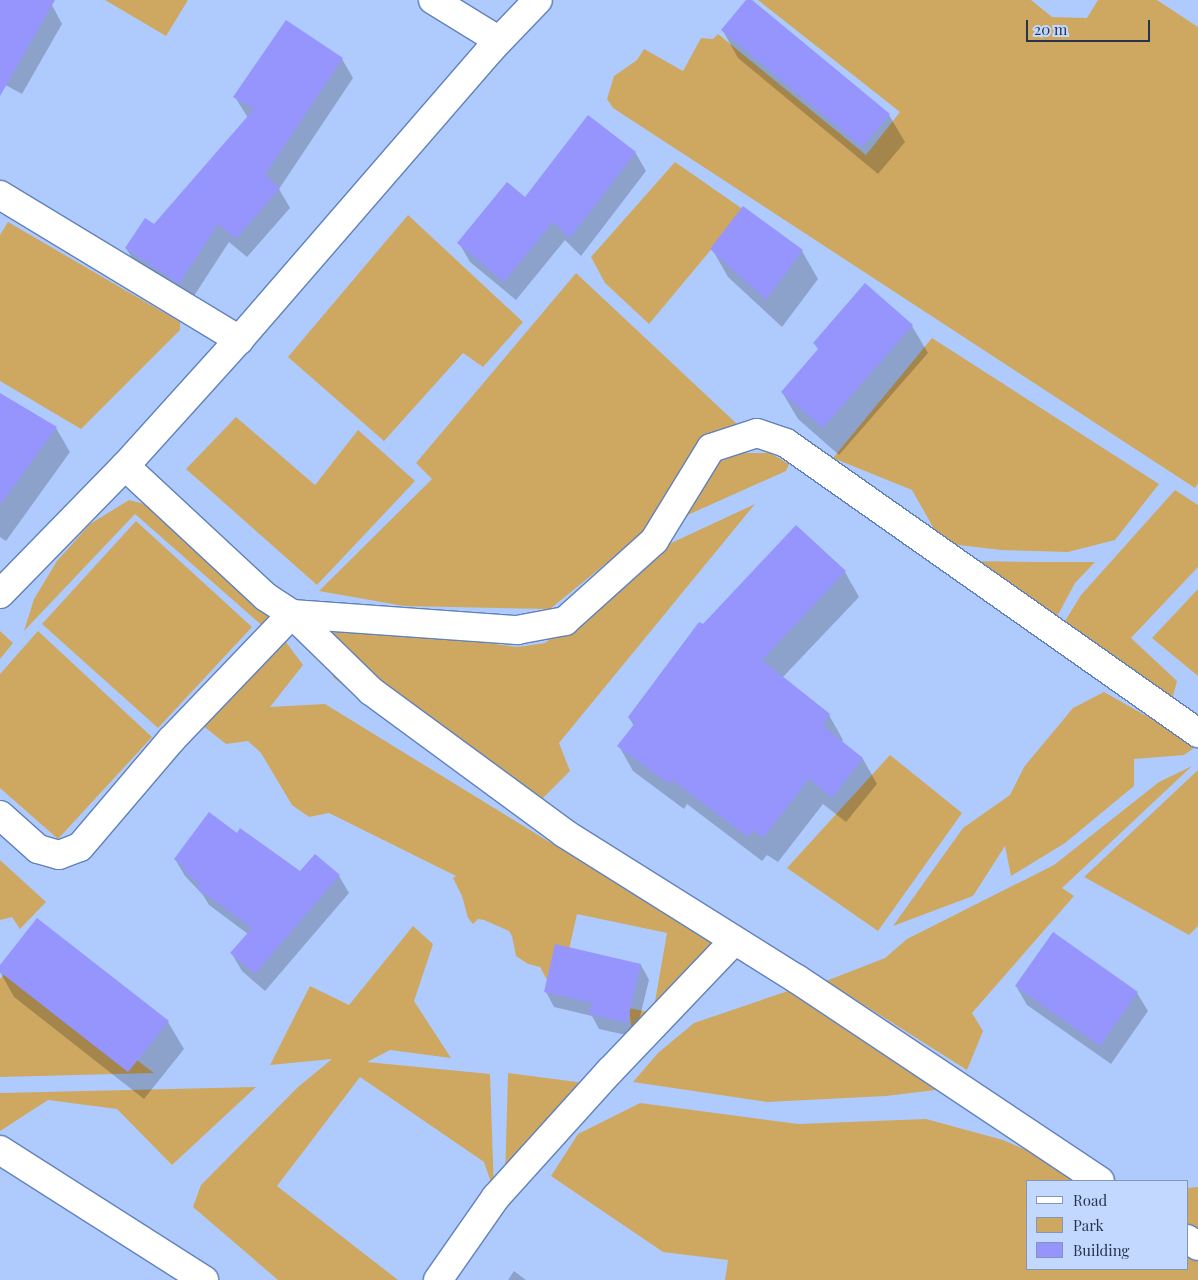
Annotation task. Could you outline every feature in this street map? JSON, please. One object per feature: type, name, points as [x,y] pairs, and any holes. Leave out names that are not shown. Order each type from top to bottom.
[{"type":"street","points":[[433,0],[498,40]]},
{"type":"street","points":[[0,594],[125,466],[239,340],[498,40],[538,0]]},
{"type":"street","points":[[0,195],[239,340]]},
{"type":"street","points":[[292,614],[517,630],[565,621],[654,541],[711,448],[757,433],[786,443],[1198,733]]},
{"type":"street","points":[[125,466],[266,597],[292,614],[371,691],[564,832],[797,979],[1098,1180]]},
{"type":"street","points":[[0,815],[38,850],[59,855],[80,847],[172,739],[292,614]]},
{"type":"street","points":[[438,1280],[496,1197],[610,1071],[734,941]]},
{"type":"street","points":[[0,1150],[204,1280]]},
{"type":"green space","points":[[105,0],[188,0],[166,36]]},
{"type":"green space","points":[[758,0],[1031,0],[1052,17],[1087,18],[1098,0],[1157,0],[1198,27],[1198,483],[1195,488],[613,108],[607,99],[614,76],[637,60],[644,49],[683,71],[701,38],[713,39],[718,34],[866,155],[900,112]]},
{"type":"green space","points":[[675,162],[744,210],[649,324],[605,283],[591,257]]},
{"type":"green space","points":[[408,215],[523,322],[483,367],[463,353],[384,441],[288,357]]},
{"type":"green space","points":[[8,222],[180,322],[180,330],[81,429],[0,381],[0,235]]},
{"type":"green space","points":[[576,273],[737,424],[701,446],[642,534],[550,609],[404,606],[319,591],[432,479],[416,463]]},
{"type":"green space","points":[[932,338],[1159,484],[1115,540],[1068,552],[1001,550],[942,543],[912,490],[833,458]]},
{"type":"green space","points":[[236,417],[315,485],[358,430],[415,481],[317,585],[186,469]]},
{"type":"green space","points":[[742,453],[770,453],[789,464],[786,471],[681,518],[721,457]]},
{"type":"green space","points":[[1175,490],[1198,505],[1198,567],[1131,638],[1177,681],[1170,707],[1062,626],[1081,595]]},
{"type":"green space","points":[[129,500],[159,508],[248,588],[272,621],[266,629],[135,514],[24,631],[34,599],[57,561],[90,524]]},
{"type":"green space","points":[[755,504],[559,743],[570,771],[542,799],[523,795],[362,699],[334,678],[301,619],[518,647],[545,643],[667,545]]},
{"type":"green space","points":[[136,521],[252,627],[158,728],[42,624]]},
{"type":"green space","points":[[967,561],[1095,562],[1075,583],[1053,624]]},
{"type":"green space","points":[[1198,589],[1198,676],[1152,638]]},
{"type":"green space","points":[[0,631],[13,643],[0,659]]},
{"type":"green space","points":[[38,631],[152,737],[58,839],[0,788],[0,674]]},
{"type":"green space","points":[[280,634],[303,665],[270,707],[325,704],[717,945],[650,1037],[632,1033],[629,1008],[653,1013],[667,933],[577,914],[564,972],[580,979],[565,996],[558,993],[540,967],[528,964],[516,956],[512,936],[509,931],[484,920],[478,919],[473,924],[468,918],[462,896],[453,878],[456,876],[329,813],[309,817],[292,805],[261,753],[248,741],[226,744],[197,721]]},
{"type":"green space","points":[[1104,692],[1198,745],[1184,755],[1134,759],[1134,786],[1065,843],[1011,876],[1005,846],[973,896],[893,926],[963,828],[1010,795],[1024,767],[1073,708]]},
{"type":"green space","points":[[890,755],[962,813],[878,931],[787,868]]},
{"type":"green space","points":[[1192,766],[1062,888],[1074,896],[972,1013],[983,1031],[967,1070],[826,981],[885,958],[907,939],[1054,865],[1159,782]]},
{"type":"green space","points":[[1198,770],[1198,926],[1189,935],[1084,877]]},
{"type":"green space","points":[[0,860],[46,902],[20,929],[12,917],[0,920]]},
{"type":"green space","points":[[413,926],[433,944],[414,1001],[451,1058],[390,1050],[367,1062],[490,1074],[494,1191],[484,1162],[360,1077],[277,1186],[398,1280],[278,1280],[193,1207],[201,1185],[298,1087],[332,1059],[270,1065],[310,986],[349,1005]]},
{"type":"green space","points":[[12,966],[154,1073],[0,1077],[0,979]]},
{"type":"green space","points":[[791,990],[886,1040],[936,1090],[886,1096],[767,1102],[633,1082],[658,1053],[694,1023]]},
{"type":"green space","points":[[508,1073],[577,1082],[595,1090],[505,1180]]},
{"type":"green space","points":[[256,1087],[172,1165],[117,1109],[48,1100],[0,1131],[0,1093]]},
{"type":"green space","points":[[640,1103],[798,1124],[926,1119],[1003,1140],[1096,1180],[1026,1180],[1026,1270],[1188,1270],[1188,1188],[1198,1187],[1198,1280],[725,1280],[728,1260],[663,1252],[551,1176],[578,1134]]},
{"type":"building","points":[[0,0],[55,0],[0,96]]},
{"type":"building","points":[[746,0],[752,0],[890,114],[862,147],[721,30]]},
{"type":"building","points":[[286,20],[343,58],[265,175],[280,188],[236,239],[218,224],[179,284],[125,248],[145,218],[154,224],[254,109],[233,97]]},
{"type":"building","points":[[588,115],[636,152],[570,238],[553,222],[504,282],[457,243],[507,182],[525,197]]},
{"type":"building","points":[[743,206],[803,250],[766,300],[710,249]]},
{"type":"building","points":[[865,283],[913,325],[823,428],[781,392],[819,348],[813,343]]},
{"type":"building","points":[[0,393],[57,427],[0,505]]},
{"type":"building","points":[[796,525],[846,571],[762,660],[830,714],[823,726],[863,758],[832,798],[809,779],[763,838],[753,830],[748,837],[672,780],[669,784],[617,746],[635,723],[628,717],[699,622],[703,624]]},
{"type":"building","points":[[209,812],[237,833],[240,828],[300,871],[315,854],[340,875],[255,974],[230,953],[252,928],[197,888],[200,884],[183,871],[185,868],[174,859]]},
{"type":"building","points":[[37,918],[169,1021],[128,1072],[0,972],[0,965]]},
{"type":"building","points":[[1053,932],[1138,992],[1100,1046],[1015,986]]},
{"type":"building","points":[[555,944],[641,964],[627,1023],[589,1014],[592,1003],[544,992]]}]
